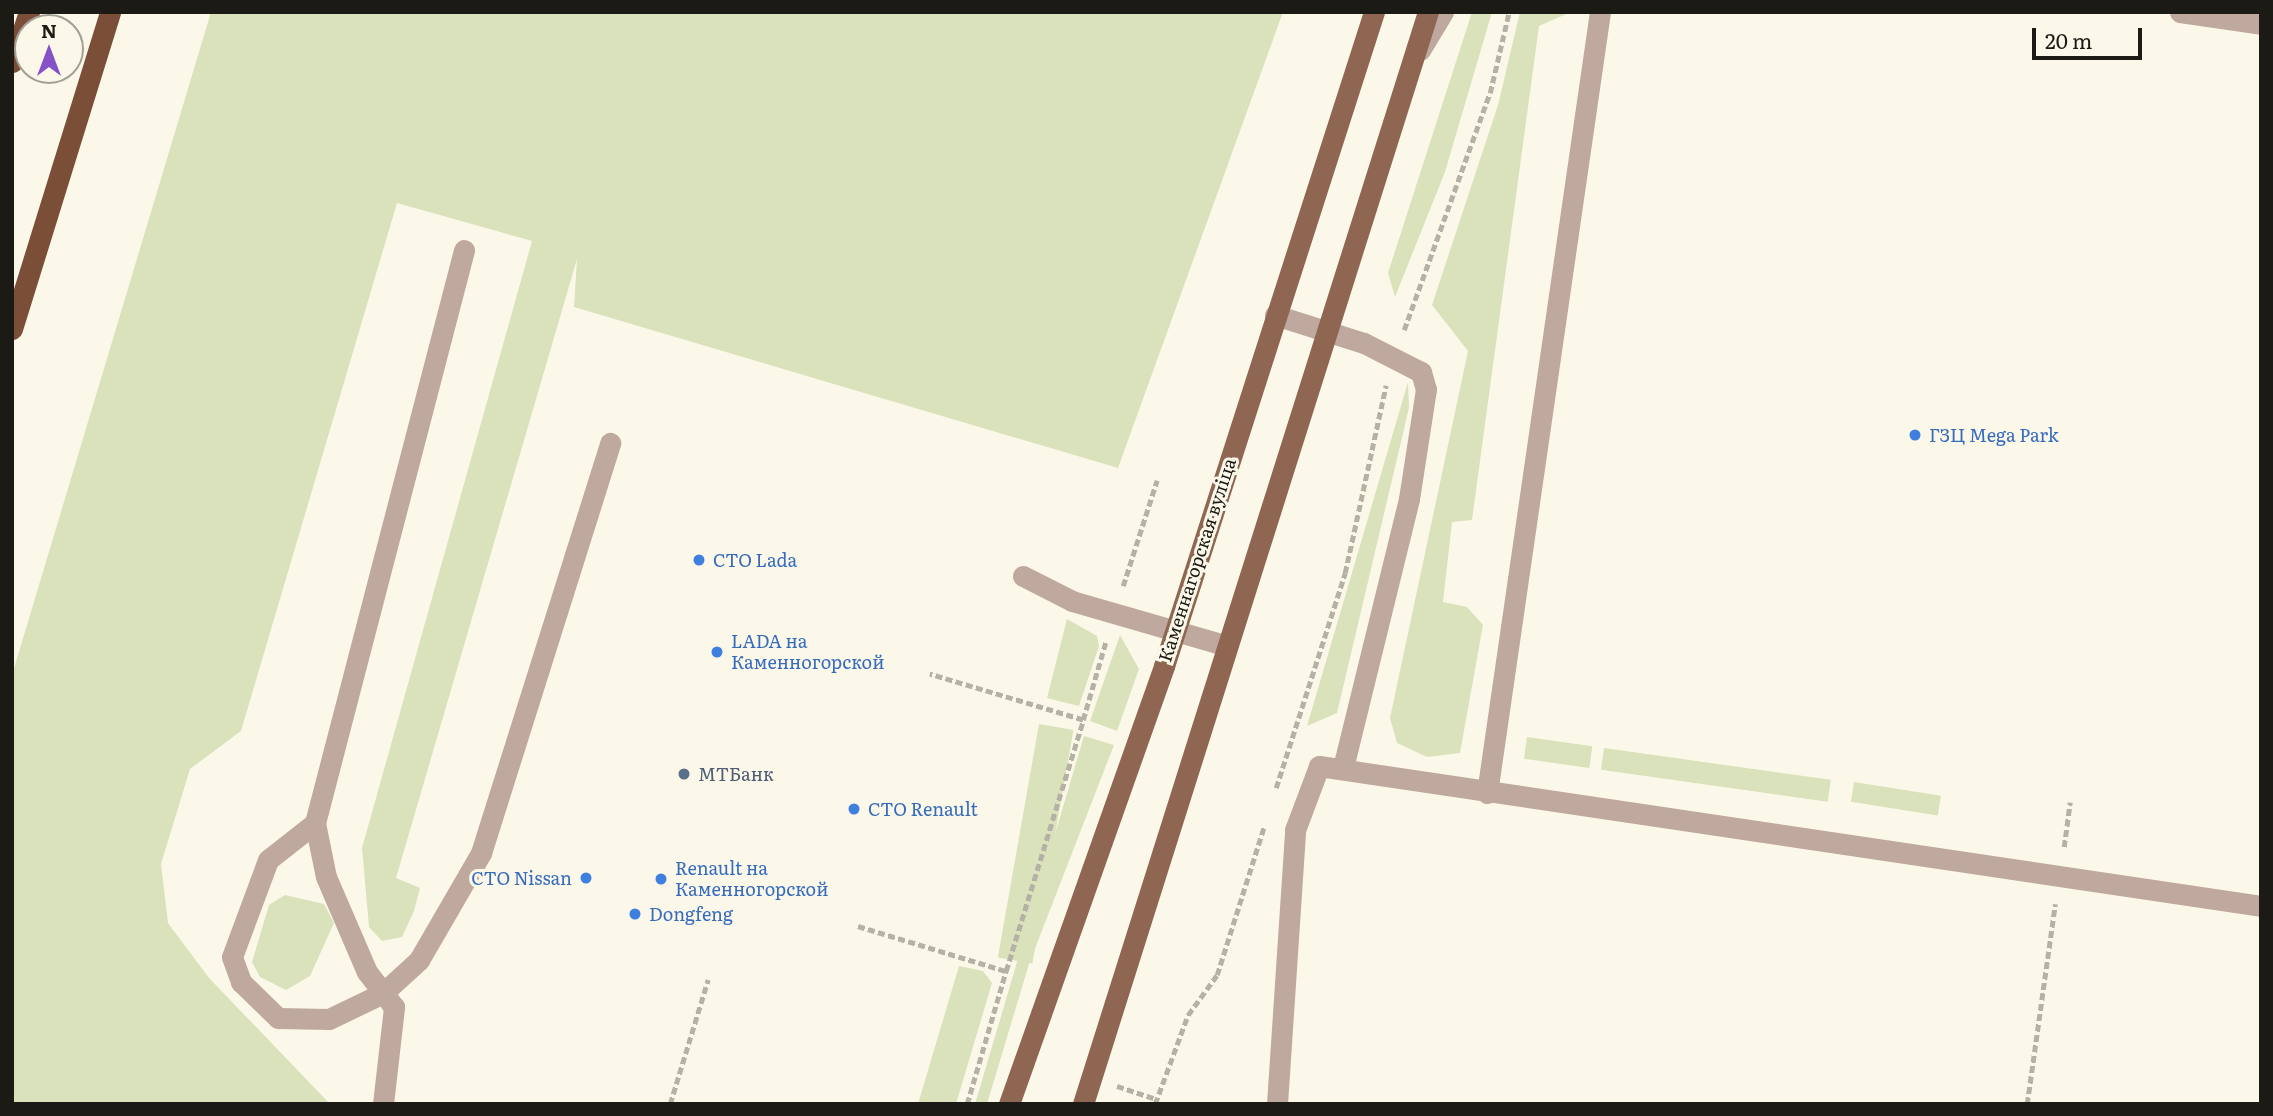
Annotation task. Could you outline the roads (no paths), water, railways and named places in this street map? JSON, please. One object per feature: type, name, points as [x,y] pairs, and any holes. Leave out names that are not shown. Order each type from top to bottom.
[{"type":"highway","points":[[12,62],[29,12]]},
{"type":"highway","points":[[12,329],[110,12]]},
{"type":"main road","name":"Каменнагорская вуліца","points":[[1009,1104],[1175,630],[1374,12]]},
{"type":"main road","points":[[1083,1104],[1224,645],[1428,12]]},
{"type":"lane","points":[[1411,64],[1443,12]]},
{"type":"lane","points":[[1488,793],[1600,12]]},
{"type":"lane","points":[[2180,12],[2261,24]]},
{"type":"lane","points":[[383,1104],[394,1007],[367,972],[326,877],[315,823],[464,250]]},
{"type":"lane","points":[[1275,315],[1394,358],[1421,372],[1426,389],[1409,499],[1343,768]]},
{"type":"lane","points":[[315,823],[268,860],[232,957],[241,982],[278,1018],[329,1019],[383,993],[419,960],[481,853],[610,443]]},
{"type":"lane","points":[[1023,576],[1073,601],[1224,645]]},
{"type":"lane","points":[[1277,1104],[1295,830],[1319,766],[2261,906]]},
{"type":"place","name":"ГЗЦ Mega Park","points":[[1915,435]]},
{"type":"place","name":"СТО Lada","points":[[699,560]]},
{"type":"place","name":"LADA на Каменногорской","points":[[717,652]]},
{"type":"place","name":"МТБанк","points":[[684,774]]},
{"type":"place","name":"СТО Renault","points":[[854,809]]},
{"type":"place","name":"СТО Nissan","points":[[586,878]]},
{"type":"place","name":"Renault на Каменногорской","points":[[661,879]]},
{"type":"place","name":"Dongfeng","points":[[635,914]]}]
